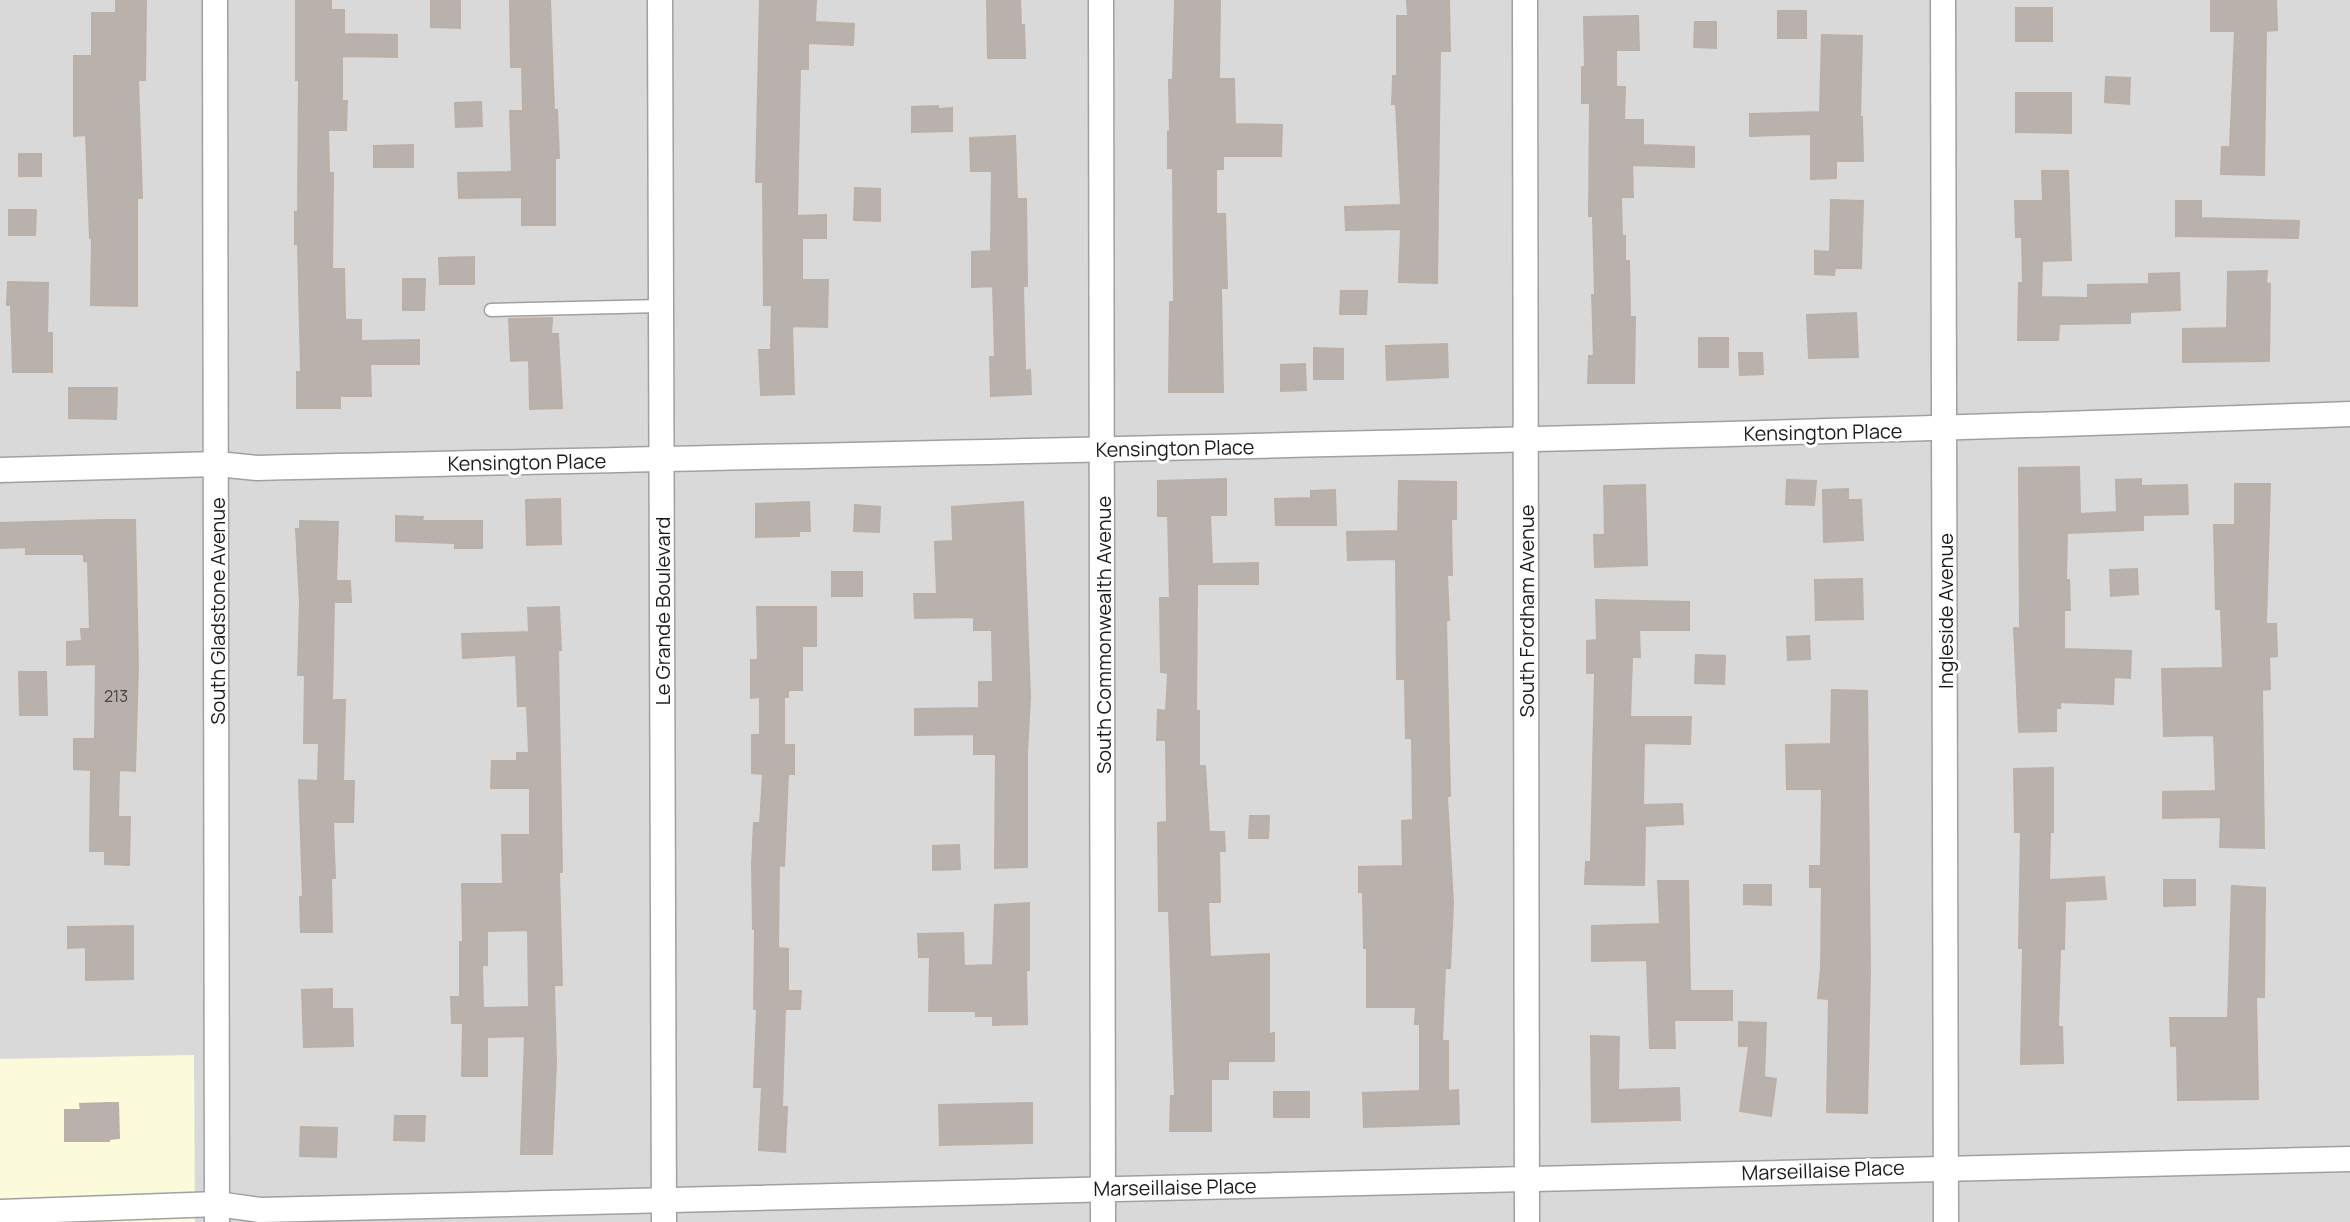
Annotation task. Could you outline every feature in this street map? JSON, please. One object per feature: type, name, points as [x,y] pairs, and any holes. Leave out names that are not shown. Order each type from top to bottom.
[{"type":"street","name":"South Gladstone Avenue","points":[[215,0],[217,1213]]},
{"type":"street","name":"Le Grande Boulevard","points":[[660,0],[664,1210]]},
{"type":"street","name":"South Commonwealth Avenue","points":[[1101,0],[1103,1222]]},
{"type":"street","name":"South Fordham Avenue","points":[[1525,0],[1527,1222]]},
{"type":"street","name":"Ingleside Avenue","points":[[1943,0],[1946,1222]]},
{"type":"street","name":"Kensington Place","points":[[0,470],[217,464],[257,468],[1526,440],[2350,414]]},
{"type":"street","name":"Marseillaise Place","points":[[0,1212],[664,1210],[1103,1189],[2350,1159]]},
{"type":"lane","points":[[491,310],[661,306]]},
{"type":"shaded area","points":[[0,0],[2350,0],[2350,1222],[0,1222]]},
{"type":"shaded area","points":[[194,1055],[195,1222],[0,1222],[0,1059]]},
{"type":"building","points":[[116,0],[146,0],[145,80],[138,80],[142,198],[137,198],[137,306],[91,305],[92,238],[86,135],[74,136],[74,56],[92,56],[92,13],[116,13]]},
{"type":"building","points":[[296,0],[331,0],[331,10],[344,10],[344,34],[397,35],[397,57],[342,56],[342,101],[347,101],[346,130],[328,130],[329,173],[333,173],[332,269],[344,269],[345,320],[361,320],[361,341],[419,340],[419,364],[370,364],[371,396],[340,396],[340,408],[297,408],[297,372],[301,372],[298,244],[295,244],[299,80],[296,80]]},
{"type":"building","points":[[431,0],[460,0],[460,28],[431,27]]},
{"type":"building","points":[[510,0],[550,0],[559,158],[555,158],[555,225],[522,225],[522,197],[459,198],[458,173],[512,172],[510,111],[523,111],[522,67],[511,67]]},
{"type":"building","points":[[760,0],[816,0],[815,22],[854,24],[853,45],[808,43],[808,69],[800,69],[797,216],[826,215],[826,238],[802,238],[802,280],[828,280],[827,327],[792,326],[794,394],[761,395],[759,350],[771,350],[772,305],[764,305],[763,182],[756,182]]},
{"type":"building","points":[[987,0],[1020,0],[1025,58],[988,58]]},
{"type":"building","points":[[1175,0],[1220,0],[1219,79],[1234,79],[1235,124],[1282,125],[1281,156],[1223,156],[1223,169],[1216,169],[1216,214],[1225,214],[1227,288],[1221,288],[1223,392],[1169,392],[1170,302],[1174,302],[1173,168],[1168,168],[1168,132]]},
{"type":"building","points":[[1407,0],[1449,0],[1450,51],[1440,51],[1437,283],[1399,282],[1401,229],[1346,230],[1345,207],[1401,205],[1396,104],[1392,104],[1393,76],[1397,76],[1397,16],[1408,16]]},
{"type":"building","points":[[2211,0],[2276,0],[2277,30],[2266,31],[2264,175],[2221,174],[2222,147],[2230,147],[2235,31],[2211,31]]},
{"type":"building","points":[[2016,8],[2052,8],[2052,41],[2016,41]]},
{"type":"building","points":[[1778,11],[1806,11],[1806,38],[1778,38]]},
{"type":"building","points":[[1638,16],[1639,50],[1616,50],[1616,87],[1625,87],[1624,120],[1643,120],[1643,145],[1694,147],[1694,167],[1632,165],[1633,197],[1621,197],[1625,261],[1629,261],[1630,317],[1635,317],[1634,383],[1588,383],[1589,356],[1594,356],[1592,295],[1595,295],[1593,216],[1589,216],[1590,103],[1582,103],[1584,17]]},
{"type":"building","points":[[1695,22],[1716,22],[1716,48],[1694,47]]},
{"type":"building","points":[[1822,35],[1862,36],[1860,117],[1863,161],[1836,161],[1836,178],[1811,179],[1811,134],[1750,136],[1750,114],[1820,112]]},
{"type":"building","points":[[2106,77],[2130,78],[2129,104],[2105,102]]},
{"type":"building","points":[[2016,93],[2071,93],[2071,133],[2016,132]]},
{"type":"building","points":[[481,102],[482,126],[456,127],[455,103]]},
{"type":"building","points":[[938,106],[938,109],[952,108],[952,131],[912,132],[912,107]]},
{"type":"building","points":[[1015,136],[1017,199],[1026,199],[1027,286],[1023,286],[1025,371],[1030,370],[1031,394],[991,396],[990,357],[995,357],[993,286],[972,287],[972,252],[991,251],[992,171],[971,171],[970,138]]},
{"type":"building","points":[[413,145],[413,167],[374,167],[374,146]]},
{"type":"building","points":[[19,154],[41,154],[41,176],[19,176]]},
{"type":"building","points":[[2042,171],[2068,171],[2071,260],[2042,261],[2041,297],[2088,298],[2088,285],[2149,284],[2149,274],[2179,273],[2180,310],[2130,312],[2130,323],[2059,324],[2058,340],[2018,340],[2019,283],[2023,283],[2022,237],[2016,237],[2015,201],[2043,201]]},
{"type":"building","points":[[855,188],[880,189],[880,221],[854,220]]},
{"type":"building","points":[[1831,200],[1863,201],[1861,268],[1835,268],[1834,275],[1815,274],[1815,251],[1830,252]]},
{"type":"building","points":[[2176,201],[2201,201],[2201,218],[2299,221],[2298,238],[2176,236]]},
{"type":"building","points":[[9,210],[36,210],[35,235],[9,235]]},
{"type":"building","points":[[474,257],[474,284],[440,284],[439,258]]},
{"type":"building","points":[[2267,271],[2266,283],[2270,284],[2269,361],[2183,362],[2183,329],[2227,328],[2228,272]]},
{"type":"building","points":[[403,279],[425,279],[424,310],[403,310]]},
{"type":"building","points":[[8,282],[48,283],[47,333],[52,333],[52,372],[13,372]]},
{"type":"building","points":[[1341,291],[1367,291],[1366,314],[1340,314]]},
{"type":"building","points":[[1856,313],[1858,357],[1809,358],[1807,315]]},
{"type":"building","points":[[552,318],[551,334],[558,334],[562,408],[530,409],[529,360],[511,361],[509,319]]},
{"type":"building","points":[[1699,338],[1728,338],[1728,367],[1699,367]]},
{"type":"building","points":[[1447,344],[1448,377],[1387,380],[1386,346]]},
{"type":"building","points":[[1314,348],[1343,349],[1343,379],[1314,379]]},
{"type":"building","points":[[1739,353],[1762,353],[1763,374],[1740,375]]},
{"type":"building","points":[[1305,364],[1306,390],[1281,391],[1281,365]]},
{"type":"building","points":[[69,388],[117,388],[116,419],[69,418]]},
{"type":"building","points":[[2079,467],[2080,514],[2117,512],[2116,480],[2141,479],[2141,486],[2187,485],[2188,514],[2143,515],[2143,530],[2067,533],[2066,580],[2069,580],[2070,610],[2064,610],[2064,649],[2131,651],[2130,678],[2114,677],[2113,704],[2060,702],[2060,708],[2056,708],[2056,731],[2019,732],[2014,628],[2020,628],[2019,468]]},
{"type":"building","points":[[1226,479],[1226,515],[1210,515],[1212,564],[1258,563],[1258,584],[1197,584],[1199,766],[1205,766],[1209,832],[1224,832],[1225,851],[1219,851],[1220,902],[1208,902],[1210,957],[1269,954],[1269,1034],[1274,1033],[1274,1061],[1228,1061],[1228,1079],[1211,1079],[1211,1131],[1170,1131],[1171,1096],[1175,1096],[1169,911],[1159,911],[1158,823],[1167,822],[1166,740],[1157,740],[1158,710],[1166,711],[1168,673],[1161,672],[1160,598],[1170,598],[1168,516],[1158,516],[1158,481]]},
{"type":"building","points":[[1787,480],[1816,481],[1814,505],[1786,504]]},
{"type":"building","points":[[1399,481],[1456,482],[1456,519],[1451,519],[1452,575],[1447,575],[1449,620],[1446,620],[1450,796],[1447,796],[1453,903],[1450,968],[1445,968],[1442,1041],[1448,1041],[1448,1091],[1458,1090],[1459,1124],[1364,1127],[1363,1093],[1420,1091],[1420,1024],[1415,1024],[1416,1007],[1367,1007],[1367,948],[1364,948],[1363,892],[1359,892],[1359,867],[1403,866],[1402,821],[1413,820],[1412,738],[1406,738],[1405,679],[1397,679],[1396,559],[1348,560],[1347,532],[1398,531]]},
{"type":"building","points":[[2235,484],[2270,484],[2266,624],[2276,624],[2277,656],[2269,657],[2270,689],[2262,690],[2264,848],[2220,847],[2221,817],[2163,818],[2163,792],[2216,791],[2214,735],[2164,736],[2162,669],[2223,668],[2221,609],[2216,609],[2214,525],[2235,525]]},
{"type":"building","points":[[1645,485],[1647,565],[1595,567],[1594,535],[1605,535],[1604,486]]},
{"type":"building","points":[[1848,489],[1848,500],[1861,500],[1863,540],[1824,542],[1823,490]]},
{"type":"building","points":[[1335,490],[1336,525],[1276,525],[1275,499],[1311,498],[1311,491]]},
{"type":"building","points":[[560,499],[561,544],[527,545],[526,500]]},
{"type":"building","points":[[809,502],[810,531],[799,531],[799,536],[756,537],[756,504]]},
{"type":"building","points":[[1023,502],[1030,697],[1027,867],[995,868],[996,754],[974,754],[974,734],[915,735],[915,709],[979,708],[979,682],[993,682],[992,630],[974,630],[974,617],[915,618],[914,594],[937,594],[935,542],[953,541],[952,507]]},
{"type":"building","points":[[855,505],[880,507],[879,532],[854,531]]},
{"type":"building","points":[[396,516],[423,517],[422,521],[482,521],[482,548],[455,548],[455,543],[396,541]]},
{"type":"building","points":[[135,520],[138,665],[135,771],[119,770],[118,817],[130,817],[129,865],[105,864],[105,851],[90,851],[91,770],[74,769],[74,739],[95,739],[96,664],[67,665],[67,642],[82,641],[81,629],[90,629],[88,562],[84,561],[84,554],[26,554],[26,547],[0,548],[0,523]]},
{"type":"building","points":[[300,521],[338,522],[336,581],[350,581],[351,602],[334,602],[332,700],[345,700],[343,781],[354,781],[353,822],[333,822],[335,878],[331,878],[332,932],[301,932],[300,897],[303,897],[299,780],[318,781],[319,743],[304,743],[305,675],[298,675],[300,603],[296,529],[300,529]]},
{"type":"building","points":[[2137,569],[2138,594],[2111,596],[2110,570]]},
{"type":"building","points":[[832,572],[862,572],[862,596],[832,596]]},
{"type":"building","points":[[1862,579],[1863,619],[1816,620],[1815,580]]},
{"type":"building","points":[[1596,600],[1689,602],[1689,630],[1639,630],[1640,657],[1632,657],[1630,717],[1691,717],[1690,744],[1644,743],[1643,805],[1682,804],[1683,824],[1645,826],[1644,885],[1585,884],[1586,862],[1591,862],[1595,673],[1587,673],[1587,641],[1597,640]]},
{"type":"building","points":[[559,607],[561,650],[558,650],[562,985],[554,985],[556,1062],[552,1154],[521,1154],[525,1036],[487,1037],[487,1076],[462,1076],[463,1023],[452,1023],[451,997],[460,997],[462,884],[503,884],[502,835],[530,835],[530,788],[491,788],[492,761],[517,761],[517,753],[529,753],[527,706],[518,706],[516,655],[463,658],[462,634],[529,632],[528,608]],"holes":[[[528,930],[529,1007],[483,1008],[482,965],[487,965],[487,931]]]},
{"type":"building","points":[[757,607],[816,607],[816,646],[802,646],[802,690],[788,690],[788,697],[784,697],[784,745],[794,745],[794,774],[788,774],[784,866],[779,865],[778,948],[788,949],[788,991],[801,991],[800,1009],[785,1009],[782,1107],[787,1107],[785,1152],[759,1150],[762,1087],[754,1087],[757,1009],[754,1009],[752,864],[754,823],[760,823],[763,774],[752,773],[752,735],[760,735],[760,697],[751,698],[751,660],[758,660]]},
{"type":"building","points":[[1809,636],[1810,659],[1788,660],[1787,637]]},
{"type":"building","points":[[1696,655],[1725,656],[1724,684],[1695,683]]},
{"type":"building","points":[[19,672],[46,672],[47,715],[20,715]]},
{"type":"building","points":[[1832,690],[1867,691],[1870,970],[1867,1113],[1827,1112],[1829,999],[1818,998],[1822,887],[1810,887],[1810,866],[1821,866],[1822,789],[1787,789],[1786,745],[1831,744]]},
{"type":"building","points":[[2053,768],[2049,880],[2104,877],[2106,899],[2065,901],[2058,1027],[2062,1027],[2063,1063],[2021,1064],[2021,832],[2015,832],[2014,769]]},
{"type":"building","points":[[1250,816],[1269,816],[1268,838],[1249,838]]},
{"type":"building","points":[[959,845],[960,869],[933,870],[933,846]]},
{"type":"building","points":[[2164,880],[2195,880],[2195,905],[2164,906]]},
{"type":"building","points":[[1658,881],[1688,881],[1690,991],[1732,991],[1732,1020],[1674,1020],[1675,1048],[1650,1048],[1647,960],[1592,961],[1592,926],[1660,924]]},
{"type":"building","points":[[1744,885],[1771,885],[1771,905],[1744,904]]},
{"type":"building","points":[[2232,886],[2265,888],[2264,997],[2256,997],[2258,1099],[2178,1100],[2177,1046],[2171,1046],[2170,1018],[2228,1018]]},
{"type":"building","points":[[1029,903],[1027,1024],[993,1025],[993,1016],[976,1016],[976,1011],[929,1011],[930,957],[919,957],[918,934],[963,933],[964,966],[993,965],[995,905]]},
{"type":"building","points":[[133,926],[133,979],[86,980],[86,947],[68,948],[68,927]]},
{"type":"building","points":[[332,989],[332,1009],[352,1009],[353,1046],[304,1047],[302,990]]},
{"type":"building","points":[[1739,1022],[1766,1023],[1764,1077],[1776,1079],[1771,1116],[1740,1111],[1749,1046],[1739,1046]]},
{"type":"building","points":[[1591,1036],[1619,1037],[1618,1090],[1679,1088],[1680,1120],[1592,1122]]},
{"type":"building","points":[[1274,1092],[1309,1092],[1309,1117],[1274,1117]]},
{"type":"building","points":[[118,1103],[119,1138],[109,1141],[65,1141],[65,1110],[81,1110],[80,1104]]},
{"type":"building","points":[[1032,1103],[1032,1143],[940,1145],[939,1105]]},
{"type":"building","points":[[395,1116],[425,1116],[424,1141],[394,1140]]},
{"type":"building","points":[[301,1127],[337,1128],[336,1157],[300,1156]]}]
